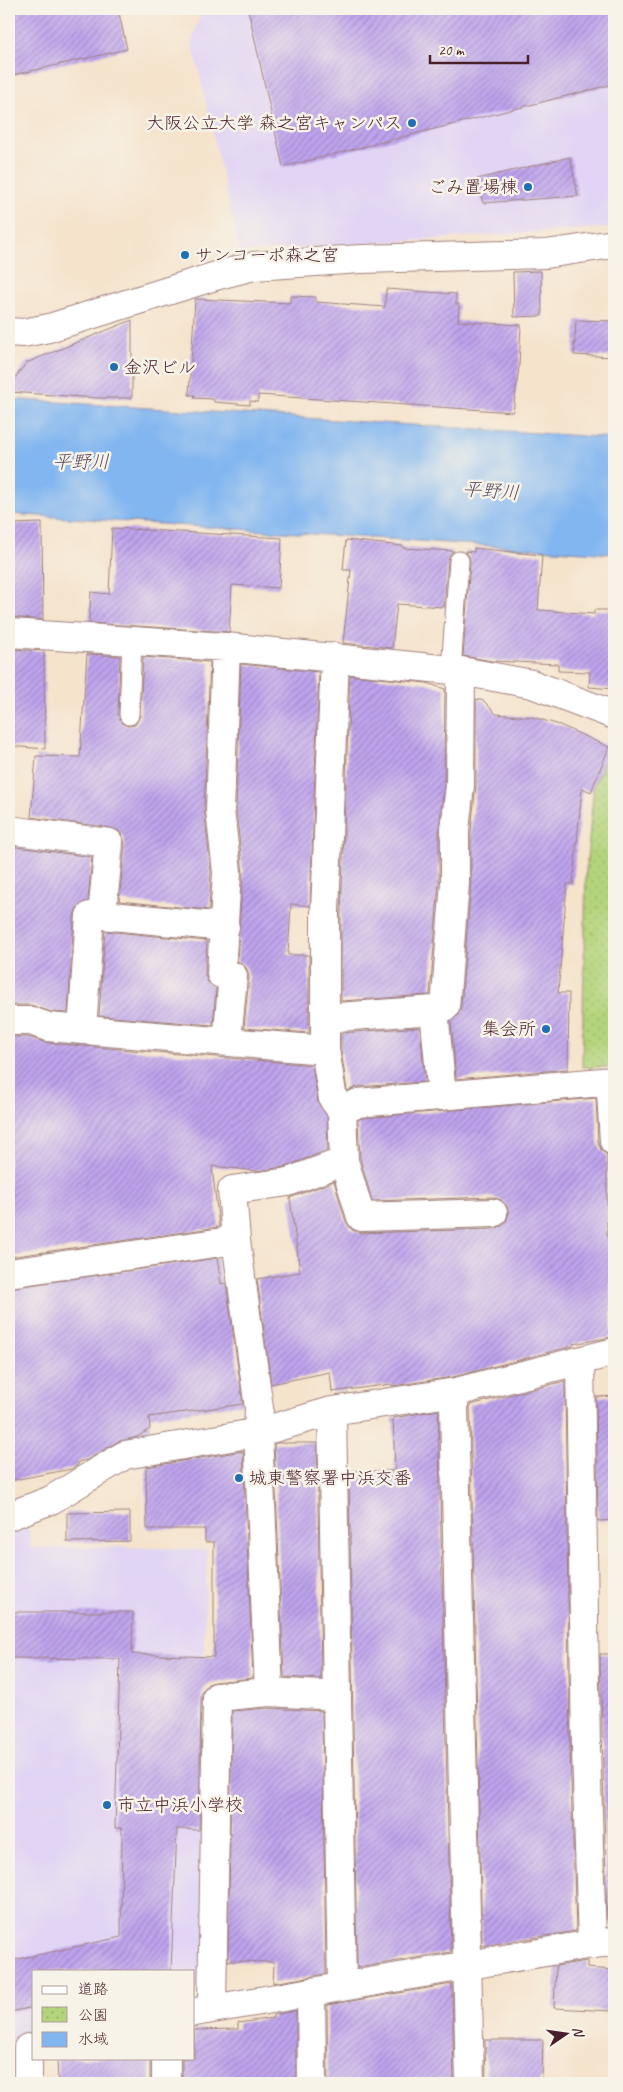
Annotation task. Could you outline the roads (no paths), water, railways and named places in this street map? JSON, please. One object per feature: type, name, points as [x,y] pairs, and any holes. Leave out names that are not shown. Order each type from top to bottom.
[{"type":"street","points":[[9,332],[23,333],[49,328],[219,275],[254,266],[361,259],[546,254],[614,244]]},
{"type":"street","points":[[9,632],[226,647],[456,670],[532,684],[614,715]]},
{"type":"street","points":[[226,647],[220,810],[227,872],[221,974],[233,976],[227,1041]]},
{"type":"street","points":[[335,658],[325,912],[324,1050],[333,1099],[342,1111],[344,1161],[361,1217],[493,1212]]},
{"type":"street","points":[[325,1018],[434,1010],[445,1007],[455,883],[455,830],[460,785],[456,670]]},
{"type":"street","points":[[9,830],[109,843],[102,915]]},
{"type":"street","points":[[82,1030],[90,916],[102,915],[225,927]]},
{"type":"street","points":[[434,1010],[442,1096]]},
{"type":"street","points":[[9,1020],[31,1021],[48,1027],[324,1050]]},
{"type":"street","points":[[342,1111],[358,1103],[613,1082],[611,1093],[614,1141]]},
{"type":"street","points":[[269,1692],[258,1408],[236,1240],[232,1190],[288,1182],[344,1161]]},
{"type":"street","points":[[9,1273],[236,1240]]},
{"type":"street","points":[[9,1516],[51,1500],[125,1455],[258,1432],[332,1411],[456,1392],[614,1352]]},
{"type":"street","points":[[337,1696],[269,1692],[217,1697],[203,2010],[603,1943],[586,1749],[580,1361]]},
{"type":"street","points":[[456,1392],[454,1406],[470,2083]]},
{"type":"street","points":[[332,1411],[342,1986]]},
{"type":"street","points":[[311,1993],[312,2083]]},
{"type":"street","points":[[24,2049],[28,2083]]},
{"type":"street","points":[[166,2060],[166,2083]]},
{"type":"lane","points":[[456,670],[459,561]]},
{"type":"lane","points":[[129,715],[132,640]]},
{"type":"water","name":"平野川","points":[[9,399],[614,438],[614,554],[9,514]]},
{"type":"place","name":"大阪公立大学 森之宮キャンパス","points":[[412,123]]},
{"type":"place","name":"ごみ置場棟","points":[[528,187]]},
{"type":"place","name":"サンコーポ森之宮","points":[[185,255]]},
{"type":"place","name":"金沢ビル","points":[[114,367]]},
{"type":"place","name":"集会所","points":[[546,1029]]},
{"type":"place","name":"城東警察署中浜交番","points":[[239,1478]]},
{"type":"place","name":"市立中浜小学校","points":[[107,1805]]}]
